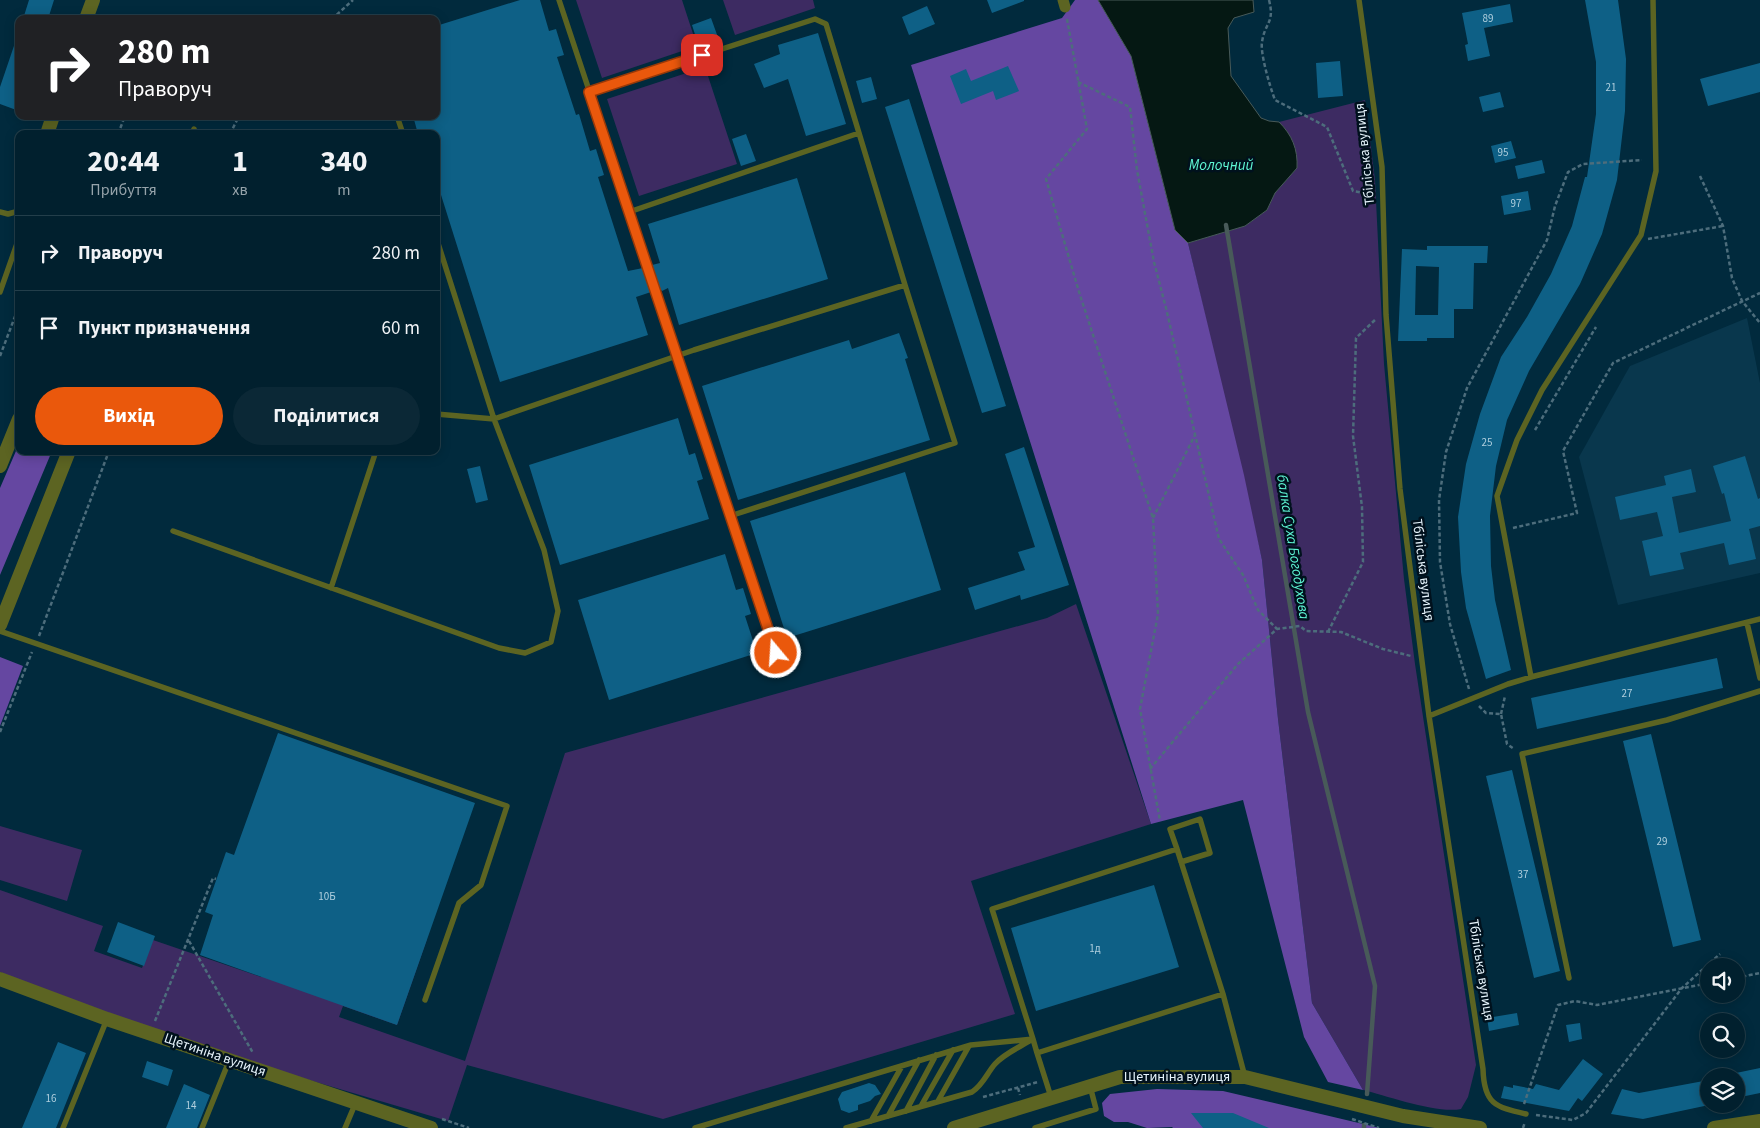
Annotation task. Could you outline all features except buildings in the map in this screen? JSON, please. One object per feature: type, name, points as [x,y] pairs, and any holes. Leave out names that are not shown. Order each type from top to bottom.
[{"type":"street","points":[[87,15],[93,0]]},
{"type":"street","points":[[0,466],[15,429]]},
{"type":"street","points":[[0,625],[66,455]]},
{"type":"street","name":"Щетиніна вулиця","points":[[0,979],[107,1019],[431,1128]]},
{"type":"street","name":"Щетиніна вулиця","points":[[954,1128],[1120,1076],[1245,1077],[1403,1122],[1480,1128]]},
{"type":"street","points":[[1714,1128],[1760,1121]]},
{"type":"lane","points":[[559,0],[776,653]]},
{"type":"lane","name":"Тбіліська вулиця","points":[[1359,0],[1382,167],[1386,310],[1400,489],[1430,716],[1484,1083],[1490,1099],[1496,1105],[1524,1113]]},
{"type":"lane","points":[[1532,677],[1497,496],[1517,440],[1542,390],[1641,235],[1656,171],[1653,0]]},
{"type":"lane","points":[[589,92],[815,19],[826,24],[955,443],[730,516]]},
{"type":"lane","points":[[629,212],[859,133]]},
{"type":"lane","points":[[0,212],[8,214],[15,212]]},
{"type":"lane","points":[[0,292],[15,249]]},
{"type":"lane","points":[[173,531],[499,648],[525,653],[551,642],[558,611],[544,550],[494,419],[440,250]]},
{"type":"lane","points":[[440,414],[494,419],[677,356],[905,285]]},
{"type":"lane","points":[[331,588],[375,455]]},
{"type":"lane","points":[[1430,716],[1508,684],[1760,619]]},
{"type":"lane","points":[[1747,623],[1760,678]]},
{"type":"lane","points":[[0,631],[507,806],[481,885],[459,903],[425,1000]]},
{"type":"lane","points":[[1569,978],[1522,754],[1667,720],[1760,691]]},
{"type":"lane","points":[[1181,862],[1210,853],[1200,819],[1170,829],[1223,994],[1245,1077]]},
{"type":"lane","points":[[1051,1098],[992,909],[1177,849]]},
{"type":"lane","points":[[1037,1053],[1223,994]]},
{"type":"lane","points":[[63,1128],[107,1019]]},
{"type":"lane","points":[[695,1128],[953,1050],[969,1046],[1033,1039]]},
{"type":"lane","points":[[846,1128],[972,1092],[978,1088],[1001,1058],[1033,1039]]},
{"type":"lane","points":[[938,1101],[969,1046]]},
{"type":"lane","points":[[921,1106],[953,1050]]},
{"type":"lane","points":[[906,1111],[936,1055]]},
{"type":"lane","points":[[202,1128],[230,1059]]},
{"type":"lane","points":[[888,1116],[919,1060]]},
{"type":"lane","points":[[871,1121],[902,1066]]},
{"type":"lane","points":[[1035,1128],[1096,1109],[1090,1086]]},
{"type":"lane","points":[[345,1128],[356,1102]]},
{"type":"path","points":[[336,15],[353,0]]},
{"type":"path","points":[[1269,0],[1272,13],[1262,42],[1268,80],[1275,100],[1327,126],[1353,191],[1383,197]]},
{"type":"path","points":[[1064,4],[1087,130],[1046,179],[1079,292],[1153,518],[1158,614],[1140,709],[1160,821]]},
{"type":"path","points":[[1078,82],[1130,107],[1137,170],[1154,262],[1219,539],[1243,575],[1258,610],[1277,629]]},
{"type":"path","points":[[1501,714],[1486,713],[1472,699],[1450,624],[1440,562],[1439,500],[1446,452],[1467,388],[1547,240],[1555,206],[1568,172],[1583,164],[1642,160]]},
{"type":"path","points":[[1700,176],[1723,226],[1732,278],[1742,301],[1760,323]]},
{"type":"path","points":[[1644,247],[1648,239],[1723,226]]},
{"type":"path","points":[[1512,520],[1513,528],[1576,513],[1562,451],[1613,363],[1760,293]]},
{"type":"path","points":[[1328,632],[1363,562],[1362,507],[1353,436],[1356,338],[1386,310]]},
{"type":"path","points":[[0,356],[15,317]]},
{"type":"path","points":[[1531,436],[1600,320]]},
{"type":"path","points":[[1153,518],[1195,435]]},
{"type":"path","points":[[0,732],[36,643],[106,455]]},
{"type":"path","points":[[1150,769],[1238,664],[1277,629],[1300,626],[1306,631],[1341,632],[1382,648],[1422,659]]},
{"type":"path","points":[[1508,684],[1501,714],[1508,744],[1522,754]]},
{"type":"path","points":[[150,1033],[213,878],[216,879]]},
{"type":"path","points":[[189,941],[263,1072]]},
{"type":"path","points":[[1700,985],[1682,988],[1597,1005],[1575,1001],[1558,1005],[1524,1113],[1573,1120],[1586,1113],[1682,988],[1720,954]]},
{"type":"path","points":[[1745,976],[1760,973]]},
{"type":"path","points":[[987,1090],[983,1097],[1038,1082],[1035,1074]]},
{"type":"shaded area","points":[[576,0],[682,0],[697,46],[602,78]]},
{"type":"shaded area","points":[[723,0],[813,0],[815,8],[735,35]]},
{"type":"shaded area","points":[[1075,0],[1098,0],[1131,56],[1175,230],[1188,243],[1244,475],[1262,560],[1278,719],[1312,1003],[1363,1090],[1328,1082],[1304,1037],[1243,800],[1151,824],[911,65],[1062,18]]},
{"type":"shaded area","points":[[705,67],[737,164],[639,196],[607,99]]},
{"type":"shaded area","points":[[1365,100],[1375,180],[1384,364],[1404,579],[1415,664],[1476,1065],[1468,1097],[1461,1109],[1451,1110],[1426,1107],[1363,1090],[1312,1003],[1278,719],[1262,560],[1188,243],[1245,226],[1267,210],[1275,193],[1297,168],[1286,130],[1279,122]]},
{"type":"shaded area","points":[[1747,318],[1760,383],[1760,573],[1618,605],[1579,457],[1630,366]]},
{"type":"shaded area","points":[[15,453],[15,455],[50,455],[0,575],[0,488]]},
{"type":"shaded area","points":[[1076,604],[1151,824],[971,881],[1015,1014],[663,1119],[467,1065],[448,1121],[107,1019],[0,972],[0,890],[103,926],[94,951],[142,968],[153,940],[261,977],[295,888],[427,939],[397,1025],[343,1006],[339,1017],[465,1061],[565,753],[1047,618]]},
{"type":"shaded area","points":[[0,657],[23,666],[0,726]]},
{"type":"shaded area","points":[[0,826],[82,850],[67,901],[0,880]]},
{"type":"shaded area","points":[[1157,1089],[1223,1091],[1380,1128],[1147,1128],[1128,1122],[1114,1122],[1104,1116],[1102,1103],[1110,1094]]},
{"type":"water","name":"Молочний","points":[[1098,0],[1253,0],[1254,12],[1234,18],[1228,28],[1231,76],[1261,118],[1279,122],[1287,132],[1295,149],[1297,168],[1275,193],[1267,210],[1245,226],[1188,243],[1175,230],[1131,56]]},
{"type":"waterway","name":"балка Суха Богодухова","points":[[1226,225],[1308,712],[1375,986],[1367,1094]]},
{"type":"route","points":[[702,55],[589,92],[776,653]]}]
